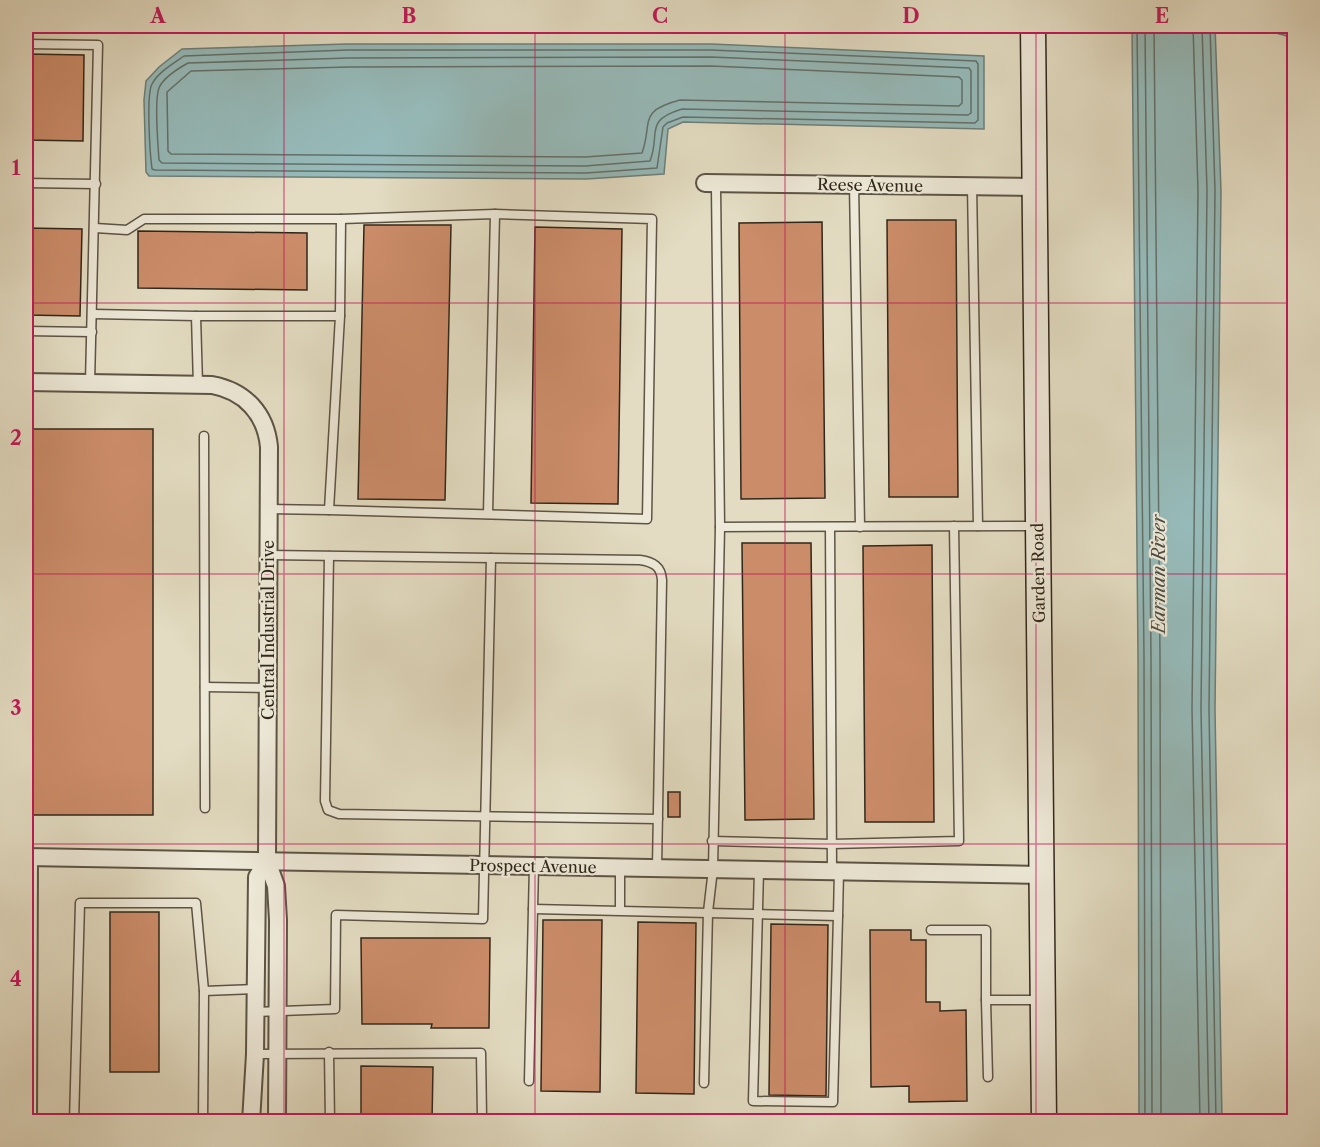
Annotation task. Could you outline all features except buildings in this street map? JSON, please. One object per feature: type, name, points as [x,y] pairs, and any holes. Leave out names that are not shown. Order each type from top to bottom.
[{"type":"street","name":"Garden Road","points":[[1033,26],[1044,1122]]},
{"type":"street","name":"Reese Avenue","points":[[713,183],[1035,187]]},
{"type":"street","points":[[26,382],[198,385]]},
{"type":"street","name":"Central Industrial Drive","points":[[198,385],[223,387],[243,397],[260,416],[268,436],[267,861],[276,886],[278,920],[277,1122]]},
{"type":"street","points":[[27,858],[28,1122]]},
{"type":"street","name":"Prospect Avenue","points":[[27,858],[1041,875]]},
{"type":"street","name":"Central Industrial Drive","points":[[251,1122],[255,1054],[256,877],[267,861]]},
{"type":"lane","points":[[26,44],[98,45],[90,383]]},
{"type":"lane","points":[[26,183],[96,184]]},
{"type":"lane","points":[[704,1083],[708,912],[712,869],[720,527],[716,187],[713,183]]},
{"type":"lane","points":[[854,184],[860,527]]},
{"type":"lane","points":[[972,186],[978,526]]},
{"type":"lane","points":[[95,228],[127,230],[144,219],[341,219],[495,214],[652,219],[647,519],[268,509]]},
{"type":"lane","points":[[488,514],[495,214]]},
{"type":"lane","points":[[329,510],[340,316],[341,219]]},
{"type":"lane","points":[[93,314],[340,316]]},
{"type":"lane","points":[[196,316],[198,385]]},
{"type":"lane","points":[[26,331],[92,332]]},
{"type":"lane","points":[[204,436],[205,808]]},
{"type":"lane","points":[[712,842],[832,844],[958,841],[954,526]]},
{"type":"lane","points":[[720,527],[1038,526]]},
{"type":"lane","points":[[759,870],[753,1101],[833,1102],[838,916],[832,844],[830,527]]},
{"type":"lane","points":[[268,555],[640,560],[650,562],[658,568],[662,580],[657,868]]},
{"type":"lane","points":[[329,556],[325,806],[332,813],[658,819]]},
{"type":"lane","points":[[255,1012],[335,1009],[336,915],[483,919],[491,558]]},
{"type":"lane","points":[[205,687],[268,687]]},
{"type":"lane","points":[[529,1081],[534,866]]},
{"type":"lane","points":[[620,868],[620,910]]},
{"type":"lane","points":[[74,1122],[80,903],[196,903],[204,991],[203,1122]]},
{"type":"lane","points":[[533,909],[838,916]]},
{"type":"lane","points":[[931,930],[986,930],[987,1077]]},
{"type":"lane","points":[[204,991],[256,989]]},
{"type":"lane","points":[[986,1000],[1043,1000]]},
{"type":"lane","points":[[329,1052],[330,1122]]},
{"type":"lane","points":[[255,1054],[481,1053],[483,1118]]},
{"type":"water","name":"Earman River","points":[[1132,26],[1215,26],[1221,191],[1215,709],[1222,1121],[1139,1121],[1138,657]]},
{"type":"water","points":[[1262,26],[1294,26],[1294,38],[1276,33]]},
{"type":"water","points":[[347,44],[711,44],[984,56],[984,129],[683,122],[668,129],[664,174],[586,179],[149,176],[146,172],[144,100],[146,81],[159,67],[182,49]]}]
